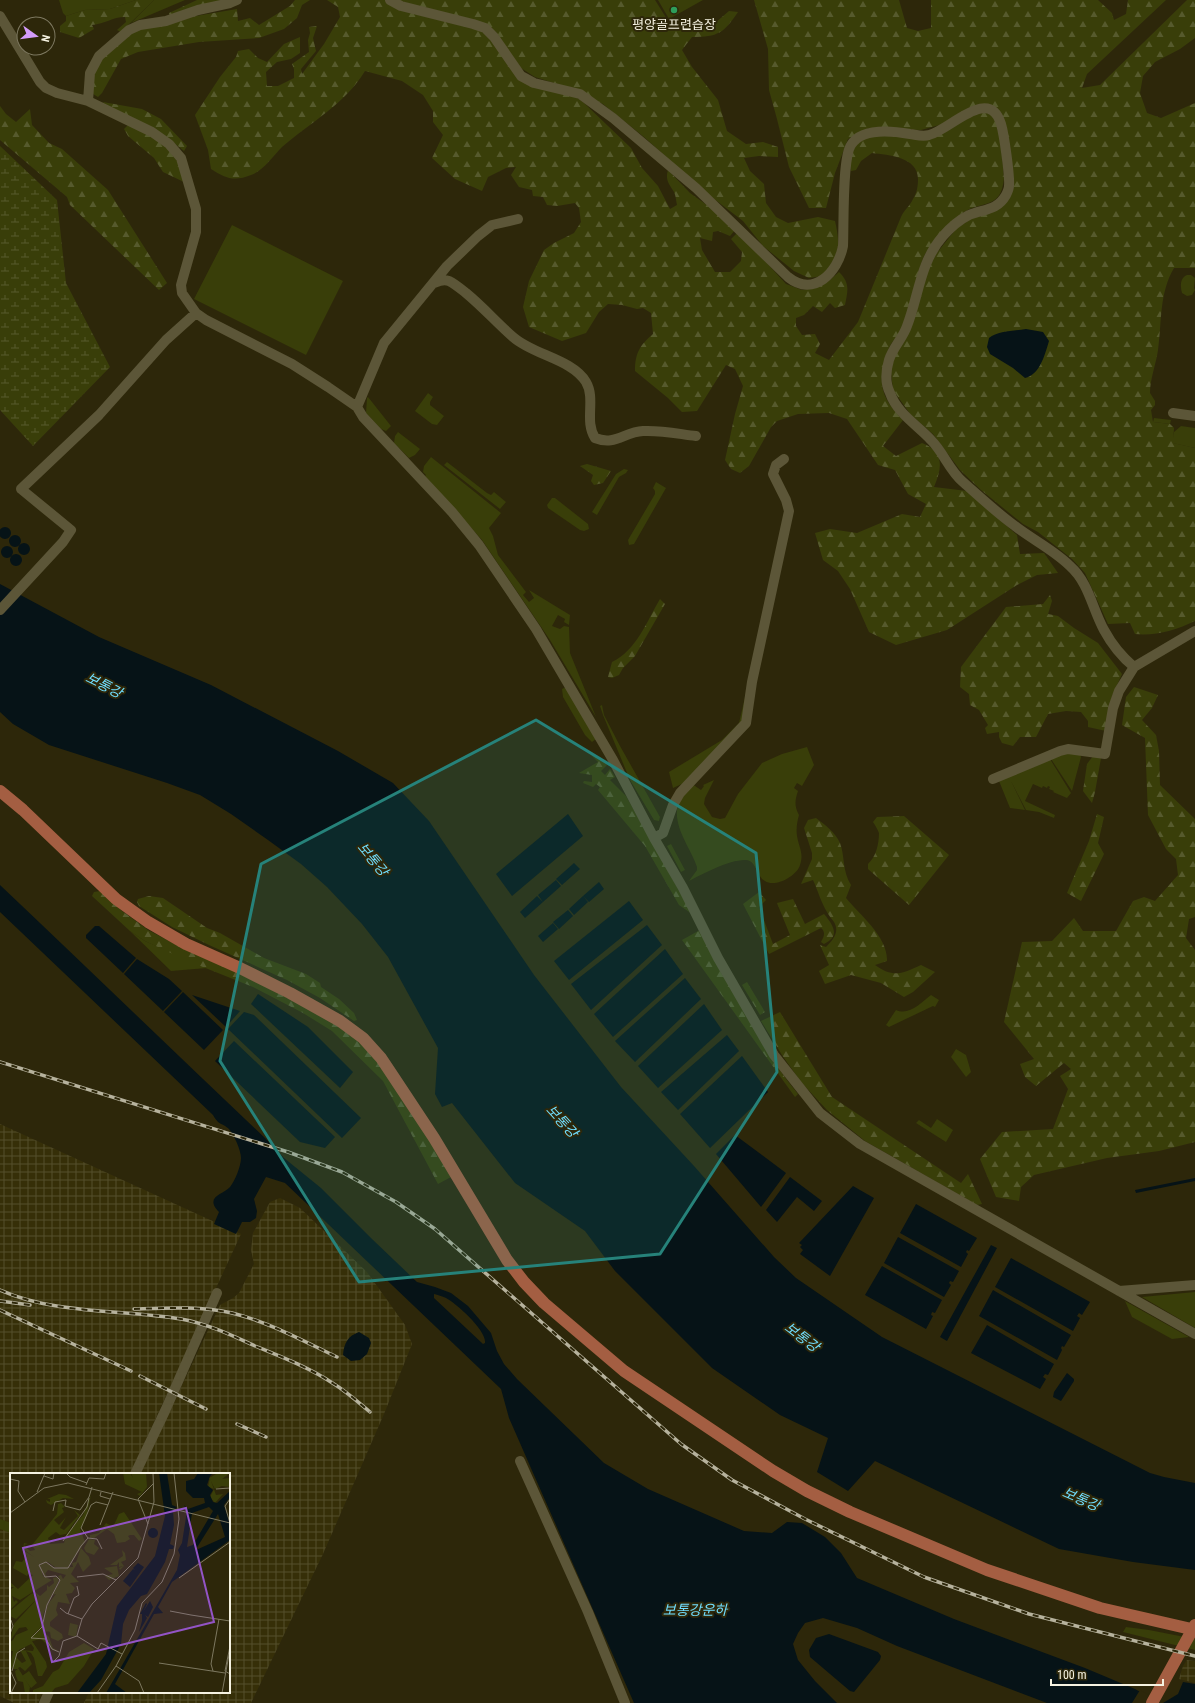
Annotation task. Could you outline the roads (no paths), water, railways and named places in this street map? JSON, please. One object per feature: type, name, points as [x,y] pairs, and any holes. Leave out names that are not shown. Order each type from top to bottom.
[{"type":"main road","points":[[0,791],[23,810],[116,899],[148,922],[186,944],[240,968],[290,993],[340,1021],[362,1038],[382,1058],[434,1138],[507,1260],[524,1282],[544,1303],[624,1371],[773,1471],[807,1491],[850,1512],[987,1570],[1100,1608],[1195,1630]]},
{"type":"main road","points":[[1152,1703],[1195,1625]]},
{"type":"street","points":[[88,101],[90,73],[100,56],[129,30],[140,25],[166,21],[198,10],[237,0]]},
{"type":"street","points":[[390,0],[401,6],[485,28],[494,37],[521,76],[534,83],[580,94],[614,118],[696,188],[794,282],[806,284],[820,283],[835,267],[841,257],[843,246],[845,167],[850,146],[856,140],[879,131],[927,136],[977,108],[990,109],[996,112],[1001,126],[1009,178],[1007,194],[994,208],[972,214],[964,218],[943,236],[931,252],[925,264],[908,326],[894,347],[890,357],[887,371],[887,382],[890,394],[907,417],[932,441],[948,465],[962,481],[1016,527],[1058,555],[1078,574],[1086,586],[1104,629],[1111,641],[1134,667]]},
{"type":"street","points":[[0,16],[40,82],[46,88],[57,93],[88,101],[152,132],[170,144],[181,158],[196,209],[196,232],[181,290],[196,313],[206,320],[292,364],[346,398],[357,407],[363,417],[452,512],[479,545],[547,647],[613,760],[654,838],[683,888],[718,958],[774,1055],[820,1113],[860,1144],[1195,1334]]},
{"type":"street","points":[[357,407],[384,344],[447,266],[484,230],[492,225],[518,219]]},
{"type":"street","points":[[434,283],[443,280],[454,284],[484,308],[514,338],[535,351],[568,366],[581,375],[586,383],[590,398],[589,421],[591,432],[595,438],[607,441],[640,431],[653,430],[696,436]]},
{"type":"street","points":[[0,610],[63,542],[71,530],[21,489],[99,415],[161,346],[196,313]]},
{"type":"street","points":[[1173,413],[1195,416]]},
{"type":"street","points":[[654,838],[663,833],[673,805],[680,793],[746,723],[752,682],[789,511],[786,500],[773,474],[776,465],[784,459]]},
{"type":"street","points":[[993,779],[1060,751],[1068,750],[1105,754],[1113,708],[1119,691],[1134,667],[1195,631]]},
{"type":"street","points":[[1119,1292],[1195,1285]]},
{"type":"street","points":[[135,1473],[159,1424],[217,1293]]},
{"type":"street","points":[[520,1461],[588,1612],[625,1703]]},
{"type":"street","points":[[44,1703],[49,1693]]},
{"type":"water","points":[[1026,329],[1043,332],[1049,341],[1044,358],[1035,373],[1025,378],[1013,368],[990,354],[987,347],[989,338],[993,336],[1001,333]]},
{"type":"water","points":[[5,527],[9,529],[11,533],[9,537],[5,539],[1,537],[-1,533],[1,529]]},
{"type":"water","points":[[13,535],[17,535],[21,541],[17,547],[13,547],[9,543],[9,539]]},
{"type":"water","points":[[22,543],[26,543],[30,549],[26,555],[22,555],[18,551],[18,547]]},
{"type":"water","points":[[5,546],[9,546],[13,552],[9,558],[5,558],[1,554],[1,550]]},
{"type":"water","points":[[14,554],[18,554],[22,560],[18,566],[14,566],[10,562],[10,558]]},
{"type":"water","name":"보통강","points":[[0,584],[99,637],[211,685],[338,751],[393,783],[429,821],[534,975],[621,1087],[694,1166],[774,1257],[796,1278],[882,1337],[1150,1473],[1195,1483],[1195,1570],[1133,1562],[1059,1549],[875,1461],[848,1491],[817,1472],[828,1438],[780,1415],[712,1368],[615,1271],[585,1231],[515,1183],[452,1103],[442,1107],[435,1094],[438,1048],[388,957],[362,924],[327,887],[301,864],[268,840],[231,814],[200,795],[49,745],[13,724],[0,712]]},
{"type":"water","points":[[568,814],[583,836],[512,896],[496,874]]},
{"type":"water","points":[[574,863],[580,869],[562,885],[556,879]]},
{"type":"water","points":[[556,880],[561,886],[543,902],[538,895]]},
{"type":"water","points":[[599,882],[604,889],[589,902],[583,896]]},
{"type":"water","name":"보통강운하","points":[[0,885],[265,1138],[284,1158],[321,1188],[417,1282],[451,1293],[468,1306],[491,1333],[497,1351],[504,1364],[517,1379],[604,1463],[648,1489],[744,1531],[772,1533],[787,1522],[802,1523],[825,1537],[841,1553],[857,1578],[954,1619],[1085,1668],[1135,1689],[1160,1703],[1047,1703],[897,1646],[857,1628],[823,1618],[805,1623],[793,1644],[798,1660],[815,1681],[837,1703],[634,1703],[509,1418],[501,1389],[285,1183],[266,1177],[254,1199],[257,1211],[256,1218],[250,1222],[242,1222],[236,1234],[214,1224],[219,1212],[213,1202],[214,1199],[230,1187],[241,1161],[239,1147],[229,1129],[219,1123],[213,1115],[0,912]],"holes":[[[434,1294],[451,1301],[463,1311],[481,1332],[485,1343],[483,1344],[434,1298]]]},
{"type":"water","points":[[537,896],[543,902],[525,918],[520,912]]},
{"type":"water","points":[[583,896],[588,902],[574,915],[569,909]]},
{"type":"water","points":[[629,901],[643,920],[569,980],[554,961]]},
{"type":"water","points":[[568,910],[573,916],[559,929],[553,922]]},
{"type":"water","points":[[553,923],[558,929],[543,942],[538,936]]},
{"type":"water","points":[[647,925],[662,945],[591,1010],[571,984]]},
{"type":"water","points":[[95,926],[99,926],[136,958],[123,973],[86,938],[86,935]]},
{"type":"water","points":[[665,949],[683,974],[613,1037],[594,1014]]},
{"type":"water","points":[[137,959],[169,979],[182,991],[163,1011],[124,974]]},
{"type":"water","points":[[685,978],[701,999],[635,1062],[615,1041]]},
{"type":"water","points":[[183,992],[223,1030],[204,1050],[164,1012]]},
{"type":"water","points":[[258,994],[308,1027],[353,1072],[340,1088],[251,1004]]},
{"type":"water","points":[[192,995],[240,1011],[226,1027]]},
{"type":"water","points":[[704,1004],[722,1030],[658,1088],[638,1066]]},
{"type":"water","points":[[244,1012],[254,1015],[361,1118],[342,1138],[228,1029]]},
{"type":"water","points":[[727,1035],[739,1051],[678,1110],[661,1092]]},
{"type":"water","points":[[234,1041],[335,1137],[325,1148],[300,1142],[215,1061]]},
{"type":"water","points":[[742,1056],[768,1092],[710,1148],[680,1114]]},
{"type":"water","points":[[735,1135],[786,1173],[761,1207],[716,1154]]},
{"type":"water","points":[[790,1177],[822,1201],[814,1211],[797,1197],[777,1222],[766,1210]]},
{"type":"water","points":[[1195,1178],[1195,1181],[1136,1193],[1135,1190]]},
{"type":"water","points":[[853,1186],[874,1198],[830,1276],[800,1254],[803,1250],[800,1247],[802,1245],[799,1243]]},
{"type":"water","points":[[916,1204],[977,1238],[969,1251],[967,1250],[966,1252],[968,1254],[961,1267],[900,1233]]},
{"type":"water","points":[[898,1237],[959,1271],[953,1282],[950,1281],[949,1283],[951,1285],[944,1297],[884,1263]]},
{"type":"water","points":[[991,1245],[997,1248],[947,1341],[940,1337]]},
{"type":"water","points":[[1011,1258],[1090,1302],[1082,1315],[1079,1313],[1077,1316],[1080,1318],[1073,1331],[995,1287]]},
{"type":"water","points":[[882,1266],[942,1300],[935,1313],[932,1312],[931,1315],[933,1316],[926,1329],[865,1295]]},
{"type":"water","points":[[993,1290],[1071,1335],[1064,1347],[1062,1346],[1062,1350],[1057,1360],[979,1316]]},
{"type":"water","points":[[987,1325],[1054,1364],[1048,1375],[1045,1374],[1043,1377],[1046,1379],[1040,1389],[971,1353]]},
{"type":"water","points":[[359,1332],[369,1338],[371,1343],[367,1354],[360,1360],[351,1361],[343,1355],[344,1347],[349,1338]]},
{"type":"water","points":[[1067,1373],[1074,1379],[1074,1381],[1061,1401],[1053,1397],[1054,1392]]},
{"type":"water","points":[[829,1634],[878,1652],[881,1656],[880,1660],[854,1692],[850,1691],[810,1657],[809,1650],[816,1638]]},
{"type":"water","points":[[1183,1682],[1195,1684],[1195,1703],[1163,1703],[1178,1694]]},
{"type":"railway","points":[[0,1062],[288,1152],[342,1172],[396,1202],[435,1229],[681,1444],[732,1480],[805,1519],[924,1577],[1029,1614],[1195,1656]]},
{"type":"railway","points":[[0,1290],[22,1298],[66,1308],[181,1319],[210,1327],[286,1359],[325,1378],[343,1390],[370,1412]]},
{"type":"railway","points":[[0,1301],[30,1305]]},
{"type":"railway","points":[[134,1309],[195,1308],[232,1313],[259,1321],[299,1338],[337,1357]]},
{"type":"railway","points":[[0,1310],[131,1371]]},
{"type":"railway","points":[[140,1376],[206,1409]]},
{"type":"railway","points":[[237,1424],[266,1437]]},
{"type":"place","name":"평양골프련습장","points":[[674,10]]}]
